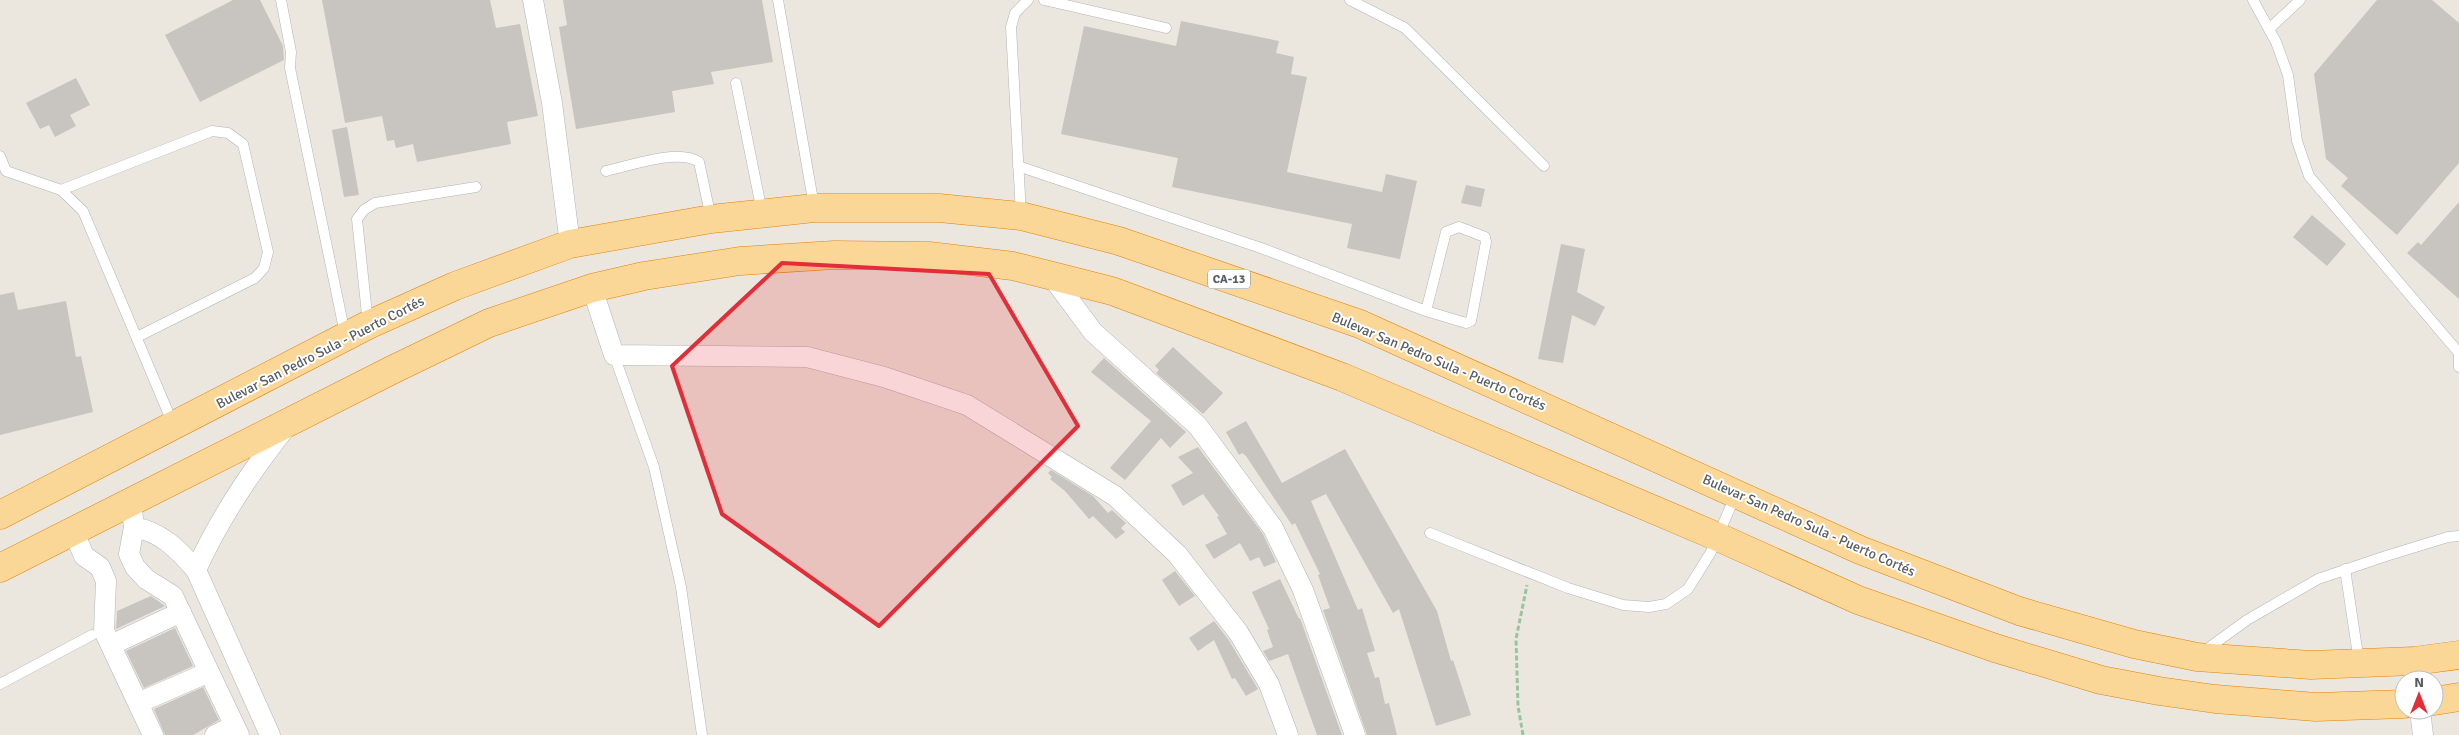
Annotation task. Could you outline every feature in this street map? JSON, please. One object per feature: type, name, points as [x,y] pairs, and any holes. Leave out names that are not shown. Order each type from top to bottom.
[{"type":"highway","name":"Bulevar San Pedro Sula - Puerto Cortés","points":[[0,515],[357,331],[455,286],[570,244],[711,219],[762,213],[814,208],[939,208],[1021,216],[1119,241],[1360,324],[1860,550],[2019,611],[2134,644],[2197,657],[2302,665],[2360,665],[2459,655]]},
{"type":"highway","points":[[0,568],[72,530],[133,514],[289,424],[392,370],[489,323],[592,288],[644,276],[740,261],[834,255],[929,256],[1013,266],[1112,291],[1342,377],[1718,537],[1858,600],[1994,648],[2101,680],[2159,691],[2316,707],[2394,704]]},
{"type":"highway","points":[[2444,699],[2459,696]]},
{"type":"street","points":[[532,0],[552,103],[570,244]]},
{"type":"street","points":[[1050,274],[1093,332],[1198,426],[1273,528],[1303,590],[1355,735]]},
{"type":"street","points":[[592,288],[614,355],[807,357],[884,376],[967,406],[1115,496],[1177,554],[1238,632],[1269,684],[1288,735]]},
{"type":"street","points":[[196,570],[212,534],[230,503],[289,424]]},
{"type":"street","points":[[133,514],[149,530],[165,539],[180,552],[196,570],[270,735]]},
{"type":"street","points":[[133,514],[129,554],[135,567],[146,579],[173,596],[237,730],[215,735]]},
{"type":"street","points":[[72,530],[84,556],[100,567],[106,580],[104,631],[153,735]]},
{"type":"street","points":[[111,645],[181,612]]},
{"type":"street","points":[[138,703],[209,672]]},
{"type":"street","points":[[2421,720],[2423,735]]},
{"type":"lane","points":[[281,0],[290,52],[290,68],[357,331]]},
{"type":"lane","points":[[778,0],[814,208]]},
{"type":"lane","points":[[1021,216],[1011,27],[1015,13],[1028,0]]},
{"type":"lane","points":[[1044,0],[1166,28]]},
{"type":"lane","points":[[1350,0],[1405,28],[1544,166]]},
{"type":"lane","points":[[2253,0],[2276,42],[2288,75],[2297,142],[2309,176],[2459,353],[2459,367]]},
{"type":"lane","points":[[2269,29],[2300,0]]},
{"type":"lane","points":[[736,83],[762,213]]},
{"type":"lane","points":[[61,190],[212,131],[228,133],[243,144],[268,252],[264,268],[255,278],[137,336]]},
{"type":"lane","points":[[606,171],[679,155],[691,157],[699,162],[711,219]]},
{"type":"lane","points":[[0,156],[6,171],[61,190],[83,211],[174,426]]},
{"type":"lane","points":[[1018,166],[1261,248],[1426,311],[1466,324],[1471,321],[1486,242],[1485,237],[1459,227],[1446,232],[1426,311]]},
{"type":"lane","points":[[357,331],[357,219],[364,210],[375,203],[476,187]]},
{"type":"lane","points":[[614,355],[654,467],[681,587],[702,735]]},
{"type":"lane","points":[[1430,533],[1568,588],[1624,605],[1649,607],[1666,604],[1688,589],[1718,537],[1736,493]]},
{"type":"lane","points":[[2197,657],[2246,620],[2318,579],[2344,569],[2448,537],[2459,536]]},
{"type":"lane","points":[[2344,569],[2360,665]]},
{"type":"lane","points":[[0,684],[92,635]]},
{"type":"path","points":[[1524,735],[1518,706],[1516,639],[1530,573]]},
{"type":"highlighted area","points":[[782,263],[989,274],[1078,426],[879,626],[722,514],[672,366]]},
{"type":"building","points":[[233,0],[260,0],[283,46],[284,60],[200,102],[165,35]]},
{"type":"building","points":[[322,0],[490,0],[496,28],[520,24],[538,116],[507,122],[511,144],[417,162],[413,144],[396,148],[394,140],[387,141],[382,116],[345,123]]},
{"type":"building","points":[[563,0],[762,0],[773,62],[711,72],[714,84],[672,91],[675,112],[576,129],[559,27],[567,25]]},
{"type":"building","points":[[2377,0],[2432,0],[2459,23],[2459,163],[2397,235],[2341,186],[2348,178],[2326,159],[2314,74]]},
{"type":"building","points":[[1181,21],[1279,41],[1276,53],[1294,57],[1291,74],[1307,77],[1287,172],[1382,192],[1386,174],[1417,181],[1400,259],[1347,248],[1352,224],[1172,187],[1178,158],[1061,134],[1084,26],[1176,46]]},
{"type":"building","points":[[76,78],[90,105],[70,115],[76,126],[55,137],[49,125],[40,129],[26,103]]},
{"type":"building","points":[[347,127],[359,195],[344,197],[332,130]]},
{"type":"building","points":[[1466,185],[1485,189],[1481,207],[1461,203]]},
{"type":"building","points":[[2459,202],[2459,299],[2407,253],[2418,242],[2421,245]]},
{"type":"building","points":[[2312,215],[2346,244],[2327,266],[2293,237]]},
{"type":"building","points":[[1561,244],[1585,249],[1577,292],[1605,307],[1595,326],[1572,315],[1563,363],[1538,359]]},
{"type":"building","points":[[14,292],[18,310],[66,301],[76,357],[81,356],[93,412],[0,435],[0,295]]},
{"type":"building","points":[[1173,347],[1223,393],[1203,414],[1156,373],[1159,370],[1155,366]]},
{"type":"building","points":[[1104,358],[1186,432],[1170,448],[1161,438],[1125,480],[1110,468],[1151,421],[1091,372]]},
{"type":"building","points":[[1246,421],[1282,483],[1345,449],[1437,611],[1451,661],[1453,660],[1471,715],[1436,726],[1399,609],[1393,613],[1326,494],[1311,501],[1358,610],[1362,608],[1375,651],[1367,653],[1375,678],[1379,677],[1385,704],[1389,703],[1397,735],[1367,735],[1323,610],[1330,608],[1318,575],[1320,574],[1295,523],[1292,525],[1246,456],[1242,453],[1239,455],[1226,432]]},
{"type":"building","points":[[1198,447],[1263,534],[1276,562],[1264,567],[1259,557],[1250,561],[1240,543],[1214,559],[1205,545],[1227,534],[1217,517],[1219,516],[1203,494],[1183,506],[1171,485],[1193,473],[1178,457]]},
{"type":"building","points":[[1051,470],[1093,496],[1108,513],[1112,510],[1126,523],[1121,528],[1125,532],[1116,539],[1093,516],[1089,519],[1065,491],[1050,479],[1052,477],[1048,473]]},
{"type":"building","points":[[1175,571],[1195,596],[1179,606],[1162,580]]},
{"type":"building","points":[[1280,579],[1300,618],[1342,735],[1317,735],[1288,654],[1269,661],[1263,651],[1273,647],[1267,630],[1269,629],[1252,592]]},
{"type":"building","points":[[151,596],[165,606],[116,629],[117,611]]},
{"type":"building","points":[[1214,621],[1228,639],[1258,689],[1246,696],[1235,678],[1232,679],[1214,640],[1198,651],[1189,638]]},
{"type":"building","points":[[175,628],[193,666],[144,688],[126,651]]},
{"type":"building","points":[[203,687],[219,720],[193,735],[165,735],[154,709]]}]
